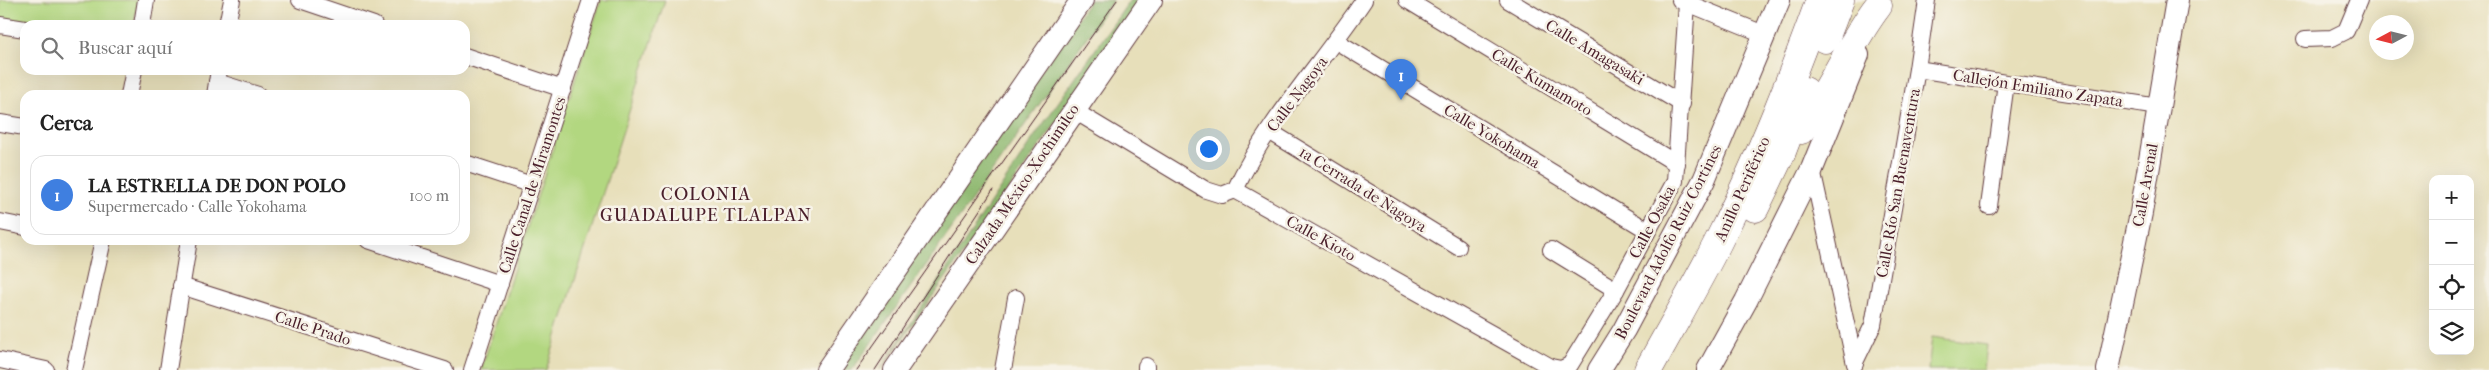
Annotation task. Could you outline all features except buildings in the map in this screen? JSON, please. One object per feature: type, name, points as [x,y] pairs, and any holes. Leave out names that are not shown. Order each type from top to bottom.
[{"type":"highway","name":"Anillo Periférico","points":[[1648,370],[1698,281],[1744,187],[1780,104],[1820,0]]},
{"type":"highway","name":"Anillo Periférico","points":[[1669,370],[1728,263],[1781,154],[1840,0]]},
{"type":"highway","points":[[1781,154],[1811,117],[1850,46],[1879,3]]},
{"type":"main road","points":[[827,370],[1082,0]]},
{"type":"main road","name":"Calzada México-Xochimilco","points":[[895,370],[1150,0]]},
{"type":"main road","name":"Boulevard Adolfo Ruiz Cortines","points":[[1599,370],[1624,330],[1704,180],[1779,0]]},
{"type":"main road","name":"Calle Arenal","points":[[2108,370],[2141,213],[2177,0]]},
{"type":"main road","points":[[1708,370],[1746,301],[1812,169],[1879,3]]},
{"type":"street","points":[[143,20],[146,0]]},
{"type":"street","points":[[228,20],[232,0]]},
{"type":"street","points":[[300,0],[359,20]]},
{"type":"street","name":"Calle Canal de Miramontes","points":[[472,370],[591,0]]},
{"type":"street","name":"Calle Nagoya","points":[[1235,190],[1247,164],[1269,131],[1364,0]]},
{"type":"street","name":"Calle Kumamoto","points":[[1407,0],[1676,164]]},
{"type":"street","name":"Calle Amagasaki","points":[[1508,0],[1682,104]]},
{"type":"street","name":"Calle Río San Buenaventura","points":[[1856,366],[1873,325],[1927,0]]},
{"type":"street","points":[[2305,39],[2332,38],[2346,32],[2359,0]]},
{"type":"street","points":[[1684,2],[1766,35]]},
{"type":"street","name":"Calle Osaka","points":[[1570,365],[1616,290],[1674,181],[1682,104],[1684,2]]},
{"type":"street","points":[[0,25],[20,28]]},
{"type":"street","name":"Calle Yokohama","points":[[1336,41],[1648,230]]},
{"type":"street","points":[[470,58],[563,89]]},
{"type":"street","name":"Callejón Emiliano Zapata","points":[[1917,68],[2158,106]]},
{"type":"street","points":[[130,90],[133,75]]},
{"type":"street","points":[[217,82],[242,90]]},
{"type":"street","points":[[1989,206],[2006,82]]},
{"type":"street","points":[[1073,110],[1206,190],[1222,194],[1235,190]]},
{"type":"street","points":[[0,123],[20,126]]},
{"type":"street","name":"1a Cerrada de Nagoya","points":[[1269,131],[1458,247]]},
{"type":"street","points":[[470,165],[532,185]]},
{"type":"street","points":[[1812,169],[1856,366]]},
{"type":"street","name":"Calle Kioto","points":[[1235,190],[1551,367],[1561,369],[1570,365]]},
{"type":"street","points":[[0,222],[20,226]]},
{"type":"street","points":[[74,370],[98,245]]},
{"type":"street","points":[[168,370],[188,245]]},
{"type":"street","points":[[383,245],[500,284]]},
{"type":"street","points":[[1551,250],[1616,290]]},
{"type":"street","name":"Calle Prado","points":[[181,286],[445,370]]},
{"type":"street","points":[[1003,370],[1016,298]]},
{"type":"street","points":[[0,360],[46,370]]},
{"type":"green space","points":[[0,0],[138,0],[135,20],[20,20],[20,24],[0,20]]},
{"type":"green space","points":[[601,0],[665,0],[546,370],[481,370]]},
{"type":"green space","points":[[1090,0],[1113,0],[852,370],[835,370]]},
{"type":"green space","points":[[1130,0],[1144,0],[880,370],[1034,137]]},
{"type":"green space","points":[[1932,337],[1987,345],[1984,370],[1928,370]]},
{"type":"tram line","points":[[856,370],[1117,0]]},
{"type":"tram line","points":[[875,370],[993,190]]},
{"type":"place","name":"LA ESTRELLA DE DON POLO","points":[[1401,100]]},
{"type":"district","name":"COLONIA GUADALUPE TLALPAN","points":[[706,204]]}]
